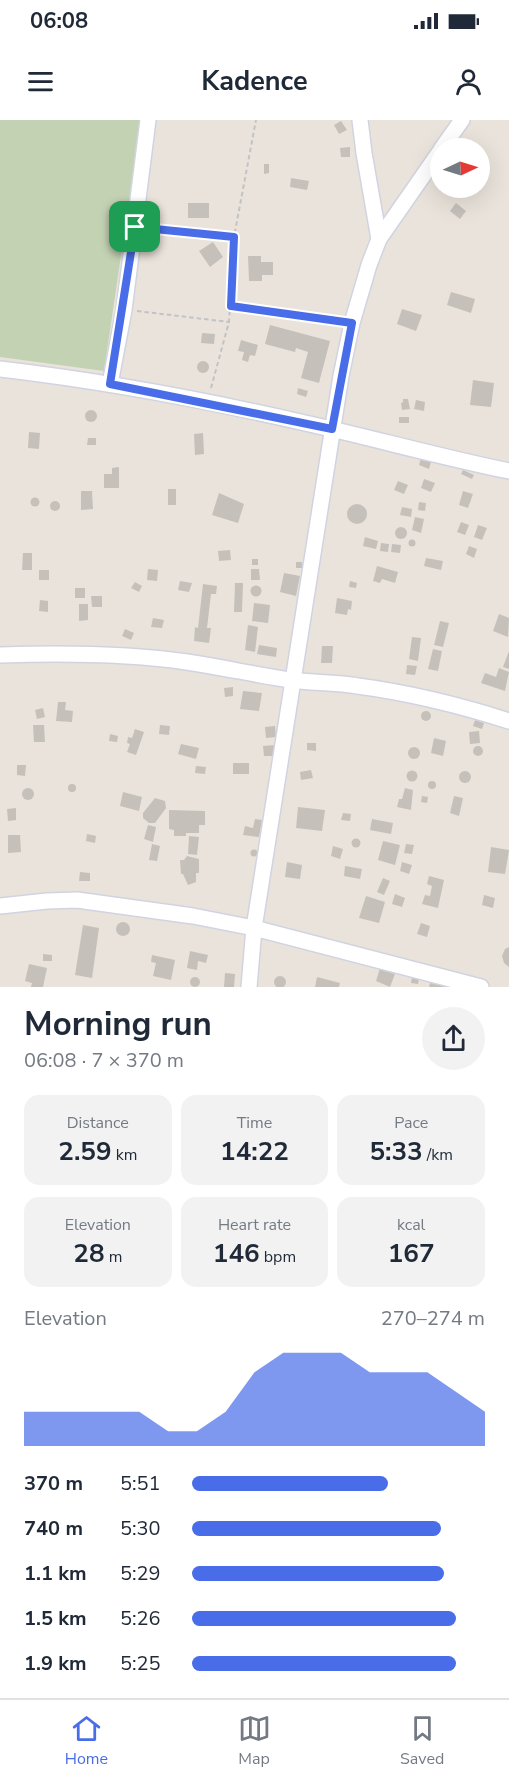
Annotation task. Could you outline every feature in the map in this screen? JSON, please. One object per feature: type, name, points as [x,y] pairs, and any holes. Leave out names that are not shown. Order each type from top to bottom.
[{"type":"street","points":[[110,384],[124,310],[148,120]]},
{"type":"street","points":[[360,120],[363,153],[379,239]]},
{"type":"street","points":[[450,138],[462,120]]},
{"type":"street","points":[[249,987],[254,928],[292,680],[332,429],[352,323],[379,239],[430,166]]},
{"type":"street","points":[[0,369],[110,384],[207,403],[332,429],[509,471]]},
{"type":"street","points":[[0,655],[143,657],[186,662],[292,680],[322,681],[418,696],[457,704],[509,721]]},
{"type":"street","points":[[0,906],[77,900],[193,916],[254,928],[481,987]]},
{"type":"path","points":[[207,403],[230,322],[234,237],[256,120]]},
{"type":"path","points":[[135,227],[234,237]]},
{"type":"path","points":[[231,306],[352,323]]},
{"type":"path","points":[[124,310],[230,322]]},
{"type":"green space","points":[[0,120],[141,120],[104,371],[0,357]]},
{"type":"building","points":[[341,121],[347,130],[339,134],[334,125]]},
{"type":"building","points":[[350,147],[350,157],[341,157],[340,148]]},
{"type":"building","points":[[264,164],[269,164],[269,173],[264,174]]},
{"type":"building","points":[[291,178],[309,181],[307,190],[290,187]]},
{"type":"building","points":[[188,203],[209,203],[209,218],[188,218]]},
{"type":"building","points":[[456,203],[466,211],[460,219],[450,211]]},
{"type":"building","points":[[213,242],[223,257],[210,267],[199,251]]},
{"type":"building","points":[[248,256],[261,256],[261,262],[273,262],[273,275],[262,275],[262,281],[249,281]]},
{"type":"building","points":[[451,292],[475,299],[471,313],[447,305]]},
{"type":"building","points":[[402,309],[422,315],[416,331],[397,324]]},
{"type":"building","points":[[270,325],[330,341],[319,383],[301,378],[308,352],[296,348],[295,352],[265,344]]},
{"type":"building","points":[[202,333],[215,334],[214,344],[201,343]]},
{"type":"building","points":[[241,340],[258,345],[255,356],[250,355],[248,362],[242,360],[244,352],[238,351]]},
{"type":"building","points":[[205,361],[209,367],[205,373],[201,373],[197,365]]},
{"type":"building","points":[[473,380],[494,383],[491,407],[470,405]]},
{"type":"building","points":[[298,388],[308,391],[306,397],[297,394]]},
{"type":"building","points":[[403,399],[408,399],[410,409],[402,410]]},
{"type":"building","points":[[416,400],[425,402],[424,411],[414,409]]},
{"type":"building","points":[[91,410],[97,416],[91,422],[85,416]]},
{"type":"building","points":[[399,417],[409,417],[409,423],[399,423]]},
{"type":"building","points":[[29,432],[40,433],[39,449],[28,448]]},
{"type":"building","points":[[203,433],[204,454],[195,455],[194,434]]},
{"type":"building","points":[[88,438],[96,438],[96,445],[87,445]]},
{"type":"building","points":[[421,458],[431,462],[429,469],[419,465]]},
{"type":"building","points":[[119,467],[119,488],[104,488],[104,474],[112,474],[112,468]]},
{"type":"building","points":[[463,470],[474,475],[472,479],[461,474]]},
{"type":"building","points":[[424,479],[435,483],[431,492],[421,488]]},
{"type":"building","points":[[398,481],[408,485],[404,494],[394,490]]},
{"type":"building","points":[[168,489],[176,489],[176,505],[168,505]]},
{"type":"building","points":[[81,491],[92,491],[93,509],[81,510]]},
{"type":"building","points":[[463,491],[473,494],[468,508],[459,505]]},
{"type":"building","points":[[219,493],[244,504],[238,523],[212,515]]},
{"type":"building","points":[[35,498],[39,502],[35,506],[31,502]]},
{"type":"building","points":[[55,501],[60,506],[55,511],[50,506]]},
{"type":"building","points":[[419,502],[426,503],[425,511],[418,510]]},
{"type":"building","points":[[357,504],[364,507],[367,514],[364,521],[357,524],[350,521],[347,514],[350,507]]},
{"type":"building","points":[[402,507],[412,509],[411,517],[400,515]]},
{"type":"building","points":[[415,517],[424,519],[421,533],[412,530]]},
{"type":"building","points":[[461,522],[469,525],[465,535],[457,532]]},
{"type":"building","points":[[478,525],[487,528],[482,540],[474,537]]},
{"type":"building","points":[[403,527],[407,533],[403,539],[399,539],[395,531]]},
{"type":"building","points":[[365,537],[378,541],[376,549],[363,546]]},
{"type":"building","points":[[412,539],[416,543],[412,547],[408,543]]},
{"type":"building","points":[[381,543],[389,544],[388,552],[380,551]]},
{"type":"building","points":[[392,544],[401,545],[400,553],[391,552]]},
{"type":"building","points":[[469,546],[477,549],[474,558],[466,554]]},
{"type":"building","points":[[230,550],[231,560],[219,561],[218,551]]},
{"type":"building","points":[[23,553],[32,553],[32,570],[22,570]]},
{"type":"building","points":[[426,558],[443,561],[441,570],[424,566]]},
{"type":"building","points":[[252,559],[258,559],[258,565],[252,565]]},
{"type":"building","points":[[296,562],[302,562],[302,568],[296,568]]},
{"type":"building","points":[[377,566],[398,572],[395,583],[382,579],[380,583],[373,581]]},
{"type":"building","points":[[148,569],[158,570],[157,581],[147,580]]},
{"type":"building","points":[[251,569],[259,569],[260,580],[251,580]]},
{"type":"building","points":[[39,570],[49,570],[49,580],[39,580]]},
{"type":"building","points":[[284,573],[300,576],[296,596],[280,592]]},
{"type":"building","points":[[180,581],[192,583],[189,592],[178,590]]},
{"type":"building","points":[[350,581],[357,583],[356,588],[349,587]]},
{"type":"building","points":[[135,582],[142,586],[139,592],[131,588]]},
{"type":"building","points":[[235,583],[243,583],[242,612],[234,612]]},
{"type":"building","points":[[203,584],[217,586],[216,594],[211,594],[207,628],[211,628],[209,643],[194,641],[195,627],[198,628]]},
{"type":"building","points":[[256,586],[260,587],[260,595],[256,596],[252,595],[251,591],[252,587]]},
{"type":"building","points":[[75,588],[85,588],[85,598],[75,598]]},
{"type":"building","points":[[91,596],[102,596],[102,607],[92,607]]},
{"type":"building","points":[[337,598],[352,601],[351,610],[348,609],[347,615],[335,613]]},
{"type":"building","points":[[40,600],[48,601],[48,612],[39,611]]},
{"type":"building","points":[[254,603],[270,605],[268,623],[252,621]]},
{"type":"building","points":[[79,604],[88,604],[88,620],[79,621]]},
{"type":"building","points":[[499,614],[509,618],[508,637],[493,631]]},
{"type":"building","points":[[153,618],[164,620],[162,628],[151,627]]},
{"type":"building","points":[[440,621],[449,623],[443,647],[434,645]]},
{"type":"building","points":[[248,625],[258,627],[255,652],[245,650]]},
{"type":"building","points":[[125,629],[134,633],[131,640],[122,636]]},
{"type":"building","points":[[412,637],[421,638],[418,661],[409,659]]},
{"type":"building","points":[[259,645],[277,648],[276,657],[257,654]]},
{"type":"building","points":[[322,646],[333,646],[332,663],[321,663]]},
{"type":"building","points":[[433,649],[442,651],[438,671],[428,669]]},
{"type":"building","points":[[509,651],[509,669],[503,667]]},
{"type":"building","points":[[407,665],[417,666],[415,675],[406,674]]},
{"type":"building","points":[[499,668],[509,672],[505,691],[481,683],[485,673],[496,677]]},
{"type":"building","points":[[233,687],[233,696],[225,697],[224,688]]},
{"type":"building","points":[[243,691],[262,693],[259,711],[240,709]]},
{"type":"building","points":[[58,702],[66,702],[65,710],[73,711],[72,722],[56,721]]},
{"type":"building","points":[[43,708],[45,717],[37,719],[35,710]]},
{"type":"building","points":[[426,711],[431,716],[426,721],[421,716]]},
{"type":"building","points":[[475,720],[484,723],[482,729],[473,726]]},
{"type":"building","points":[[33,725],[44,725],[45,742],[34,742]]},
{"type":"building","points":[[160,725],[170,726],[169,735],[159,734]]},
{"type":"building","points":[[275,726],[276,737],[266,738],[265,727]]},
{"type":"building","points":[[135,729],[144,732],[136,755],[127,752],[130,744],[127,743],[128,737],[132,738]]},
{"type":"building","points":[[479,731],[480,743],[470,744],[469,732]]},
{"type":"building","points":[[110,734],[118,736],[117,742],[109,741]]},
{"type":"building","points":[[434,738],[446,741],[443,756],[431,753]]},
{"type":"building","points":[[307,743],[316,743],[316,751],[307,750]]},
{"type":"building","points":[[181,744],[199,748],[196,759],[178,754]]},
{"type":"building","points":[[275,745],[275,756],[264,756],[263,746]]},
{"type":"building","points":[[478,746],[482,747],[482,755],[478,756],[474,755],[473,751],[474,747]]},
{"type":"building","points":[[414,747],[420,753],[414,759],[408,753]]},
{"type":"building","points":[[233,763],[249,763],[249,774],[233,774]]},
{"type":"building","points":[[17,765],[26,765],[25,776],[17,775]]},
{"type":"building","points":[[196,766],[206,767],[205,774],[195,773]]},
{"type":"building","points":[[311,770],[313,778],[301,780],[300,772]]},
{"type":"building","points":[[412,771],[416,772],[416,780],[412,781],[408,780],[407,776],[408,772]]},
{"type":"building","points":[[465,771],[471,777],[465,783],[459,777]]},
{"type":"building","points":[[432,781],[436,785],[432,789],[428,785]]},
{"type":"building","points":[[72,784],[76,788],[72,792],[68,788]]},
{"type":"building","points":[[30,788],[34,794],[30,800],[26,800],[22,792]]},
{"type":"building","points":[[405,788],[413,790],[411,810],[397,807]]},
{"type":"building","points":[[123,792],[142,797],[139,811],[120,806]]},
{"type":"building","points":[[422,796],[428,797],[427,803],[421,802]]},
{"type":"building","points":[[454,796],[463,798],[459,816],[450,813]]},
{"type":"building","points":[[155,798],[165,801],[166,808],[155,823],[149,823],[143,818],[143,813]]},
{"type":"building","points":[[298,807],[325,810],[322,831],[296,828]]},
{"type":"building","points":[[16,808],[16,820],[8,821],[7,809]]},
{"type":"building","points":[[169,810],[205,811],[205,825],[199,825],[199,833],[174,836],[174,830],[169,829]]},
{"type":"building","points":[[343,813],[351,814],[350,821],[341,820]]},
{"type":"building","points":[[255,819],[262,820],[259,837],[243,835],[245,826],[253,828]]},
{"type":"building","points":[[372,819],[393,823],[391,834],[370,830]]},
{"type":"building","points":[[148,825],[156,827],[153,842],[144,839]]},
{"type":"building","points":[[87,834],[96,836],[95,843],[86,841]]},
{"type":"building","points":[[8,835],[20,835],[21,852],[8,853]]},
{"type":"building","points":[[189,836],[199,837],[197,855],[188,854]]},
{"type":"building","points":[[356,838],[361,843],[356,848],[351,843]]},
{"type":"building","points":[[383,841],[400,845],[395,865],[378,860]]},
{"type":"building","points":[[152,844],[160,846],[157,861],[149,860]]},
{"type":"building","points":[[406,844],[414,845],[412,854],[404,853]]},
{"type":"building","points":[[333,846],[343,849],[340,859],[331,856]]},
{"type":"building","points":[[491,847],[509,850],[505,874],[488,872]]},
{"type":"building","points":[[254,850],[257,853],[254,856],[251,853]]},
{"type":"building","points":[[187,856],[199,859],[199,873],[196,873],[196,882],[188,885],[181,874],[180,860],[184,860]]},
{"type":"building","points":[[287,862],[302,865],[300,879],[285,877]]},
{"type":"building","points":[[402,862],[412,865],[409,874],[400,871]]},
{"type":"building","points":[[345,866],[362,869],[360,879],[344,876]]},
{"type":"building","points":[[80,872],[90,873],[90,881],[79,881]]},
{"type":"building","points":[[429,876],[444,880],[438,908],[422,904],[425,895],[430,896],[432,886],[427,884]]},
{"type":"building","points":[[383,878],[390,881],[384,895],[377,892]]},
{"type":"building","points":[[395,894],[405,898],[402,907],[392,904]]},
{"type":"building","points":[[484,895],[495,898],[493,908],[482,905]]},
{"type":"building","points":[[366,896],[385,902],[379,923],[359,918]]},
{"type":"building","points":[[123,922],[128,924],[130,929],[128,934],[123,936],[118,934],[116,929],[118,924]]},
{"type":"building","points":[[421,923],[430,926],[427,937],[417,934]]},
{"type":"building","points":[[83,925],[99,928],[92,978],[75,975]]},
{"type":"building","points":[[509,947],[509,967],[504,963],[502,956],[505,949]]},
{"type":"building","points":[[190,951],[208,955],[206,963],[198,961],[197,970],[187,968]]},
{"type":"building","points":[[43,954],[52,955],[52,961],[43,961]]},
{"type":"building","points":[[152,955],[175,960],[171,980],[153,976],[156,963],[151,962]]},
{"type":"building","points":[[29,964],[47,968],[43,987],[31,987],[32,983],[25,981]]},
{"type":"building","points":[[380,968],[395,974],[390,987],[376,981]]},
{"type":"building","points":[[225,973],[235,974],[234,987],[224,987]]},
{"type":"building","points":[[280,976],[286,982],[284,986],[276,986],[274,982],[276,978]]},
{"type":"building","points":[[195,977],[200,982],[195,987],[190,982]]},
{"type":"building","points":[[317,977],[340,983],[339,987],[315,987]]},
{"type":"building","points":[[412,977],[419,979],[418,984],[411,983]]},
{"type":"building","points":[[430,983],[445,986],[429,987]]},
{"type":"route","points":[[135,227],[234,237],[231,306],[352,323],[332,429],[110,384],[124,310],[135,227]]}]
